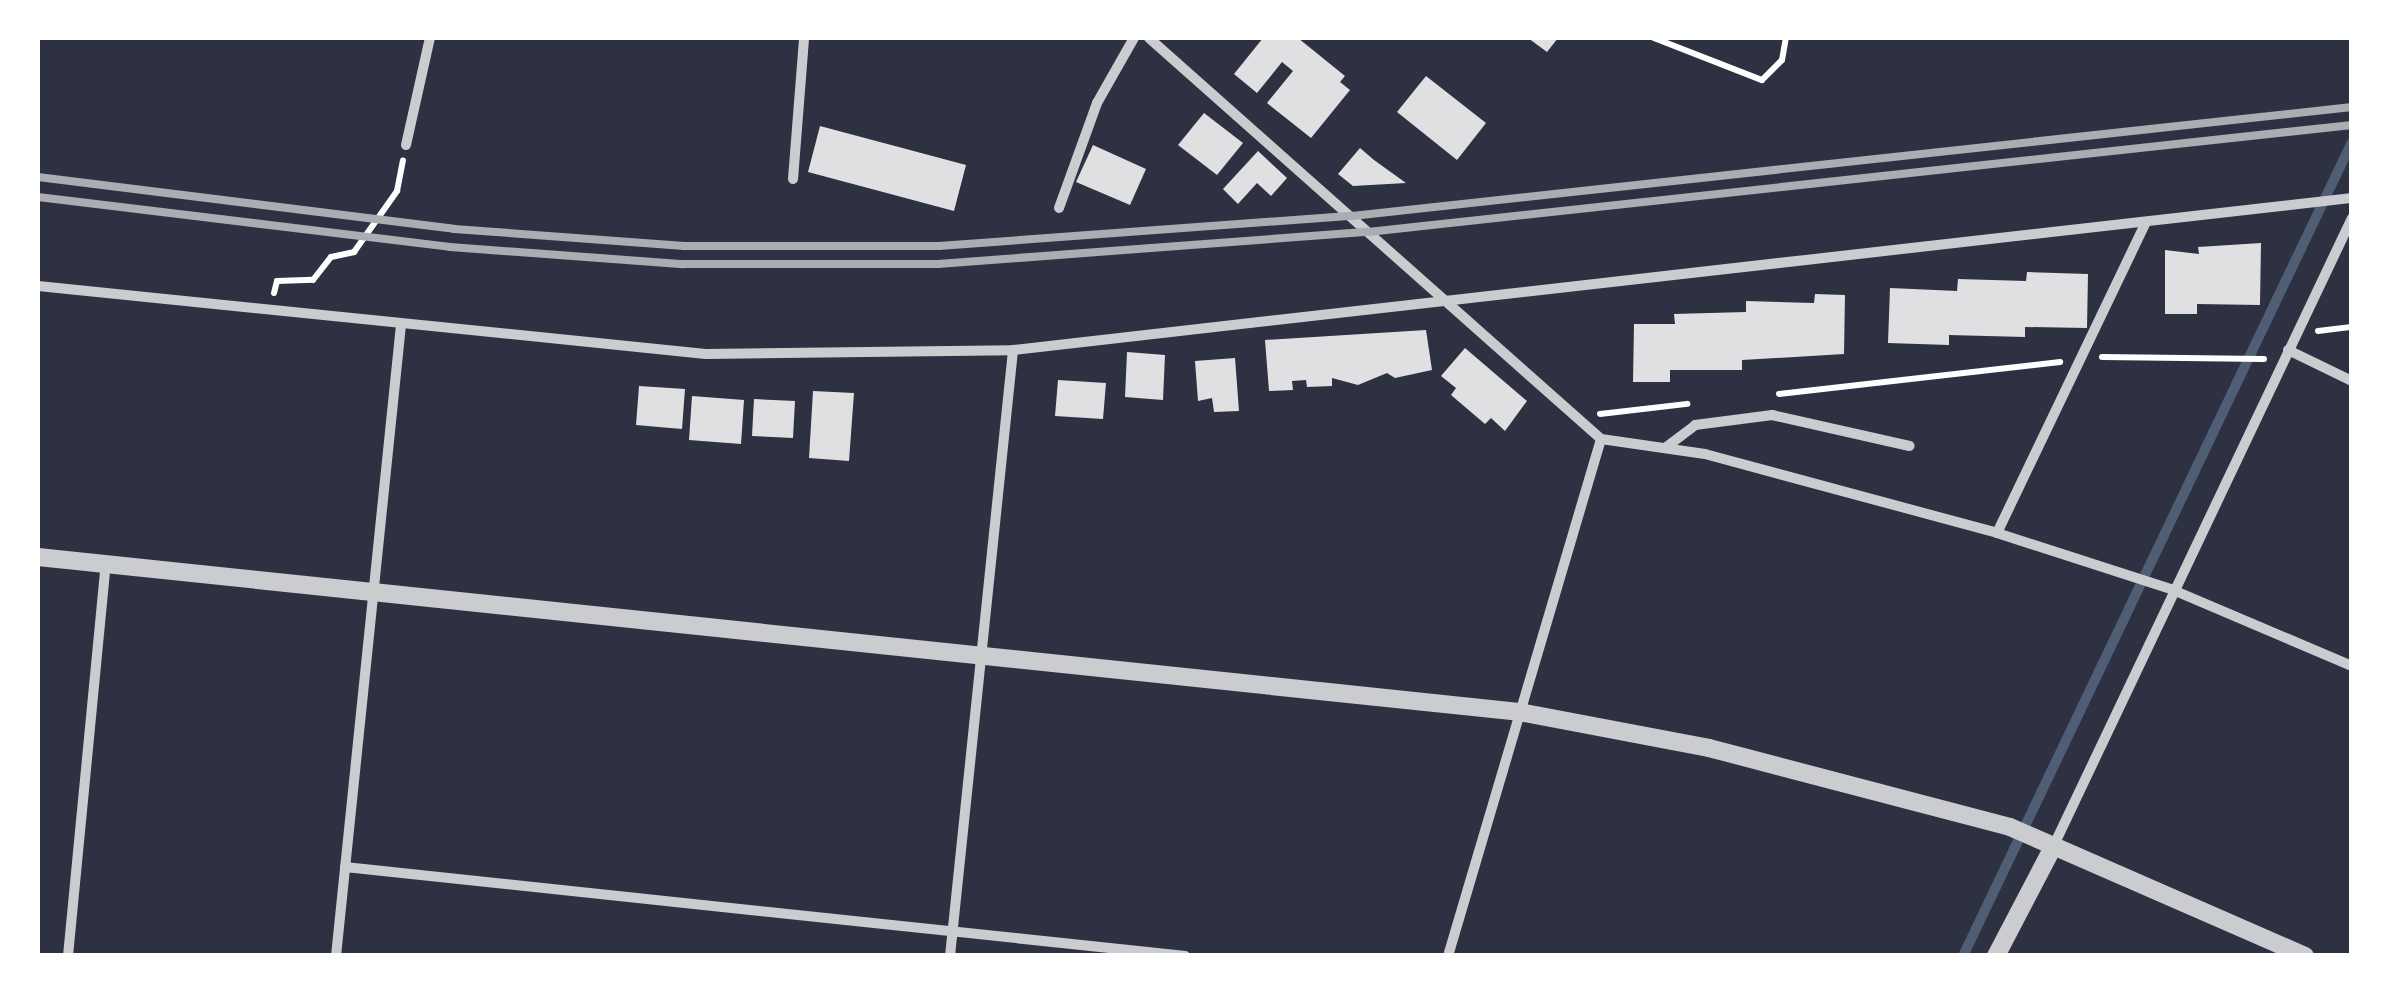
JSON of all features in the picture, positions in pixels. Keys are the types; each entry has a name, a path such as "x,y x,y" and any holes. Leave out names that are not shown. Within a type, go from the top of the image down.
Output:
{"street":[{"path":"406,145 430,38"},
{"path":"793,178 804,38"},
{"path":"1060,208 1097,103 1134,38"},
{"path":"1149,38 1600,439 1666,448 1998,533 2173,590 2352,666"},
{"path":"38,286 706,354 1013,350 2352,198"},
{"path":"1996,956 2352,218"},
{"path":"1998,533 2146,222"},
{"path":"336,956 401,325"},
{"path":"950,956 1013,350"},
{"path":"2288,350 2352,381"},
{"path":"1666,448 1695,425 1772,415 1910,446"},
{"path":"1448,956 1600,439"},
{"path":"38,557 1519,712 1709,748 2010,827 2305,956"},
{"path":"68,956 106,564"},
{"path":"345,867 1101,951 1185,956"}],"path":[{"path":"1654,38 1762,80 1782,60 1786,38"},
{"path":"277,282 313,280 331,257 354,252 397,191 406,145"},
{"path":"1772,395 2080,360 2263,359"},
{"path":"1580,420 1694,404"}],"building":[{"path":"1263,38 1298,38 1345,76 1340,82 1350,90 1311,138 1267,103 1293,71 1282,62 1257,93 1234,74"},
{"path":"1528,38 1558,38 1547,52"},
{"path":"1426,76 1486,123 1457,160 1397,112"},
{"path":"1204,113 1243,143 1217,175 1178,145"},
{"path":"820,126 966,165 954,211 808,172"},
{"path":"1093,145 1146,169 1130,205 1076,182"},
{"path":"1360,148 1406,183 1353,186 1338,174"},
{"path":"1258,151 1287,178 1271,196 1257,183 1238,204 1223,189"},
{"path":"2261,243 2260,305 2197,304 2197,314 2165,314 2165,250 2199,254 2198,247"},
{"path":"2027,272 2088,274 2087,328 2025,327 2025,337 1949,335 1949,345 1888,343 1890,288 1957,291 1958,279 2026,281"},
{"path":"1815,294 1845,295 1844,354 1742,360 1742,370 1670,370 1670,382 1633,382 1634,324 1675,324 1674,314 1746,312 1746,301 1814,303"},
{"path":"1426,330 1432,370 1395,378 1387,373 1358,385 1332,378 1332,386 1307,387 1306,380 1292,381 1293,390 1269,391 1265,340"},
{"path":"1465,348 1527,401 1505,431 1491,418 1485,424 1451,395 1456,388 1441,376"},
{"path":"1127,352 1165,355 1163,400 1125,397"},
{"path":"1235,358 1239,411 1214,412 1212,398 1198,401 1195,361"},
{"path":"1058,380 1106,383 1103,419 1055,416"},
{"path":"639,386 685,389 682,429 636,425"},
{"path":"813,391 854,393 849,461 809,458"},
{"path":"692,396 744,400 741,444 689,440"},
{"path":"754,399 795,401 793,438 752,436"}],"waterway":[{"path":"1963,956 2352,142"}],"railway":[{"path":"38,177 454,229 684,246 939,246 1352,216 2352,107"},
{"path":"38,197 450,247 683,264 938,264 1368,232 2352,125"}]}
